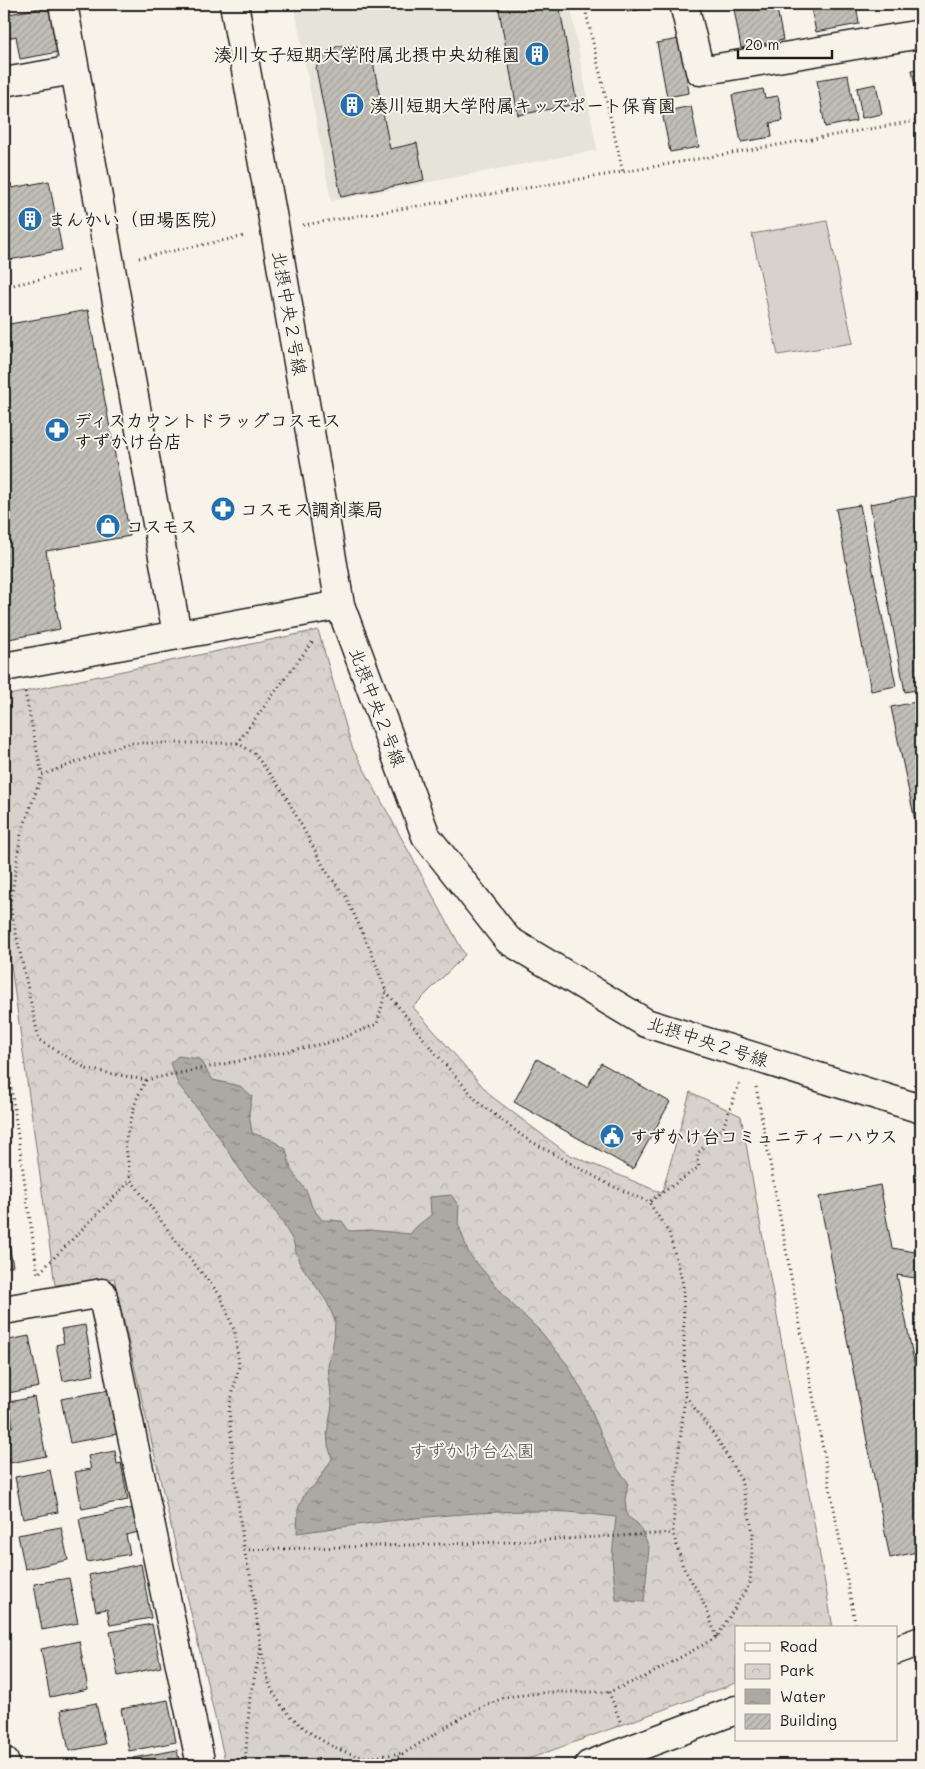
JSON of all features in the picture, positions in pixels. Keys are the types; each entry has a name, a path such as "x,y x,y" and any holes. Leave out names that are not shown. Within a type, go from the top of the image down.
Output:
{"street":[{"path":"63,4 177,634"},
{"name":"北摂中央２号線","path":"234,4 340,605 426,836 508,940 646,1023 921,1109"},
{"path":"684,4 700,70 921,34"},
{"path":"4,82 74,70"},
{"path":"12,666 340,605"},
{"path":"4,1310 102,1293 201,1765"},
{"path":"898,1649 921,1641"},
{"path":"589,1765 735,1710"}],"path":[{"path":"584,4 623,172"},
{"path":"275,230 921,120"},
{"path":"237,744 340,605"},
{"path":"12,666 42,774 22,834 10,906 39,1040 87,1069 146,1080 332,1042 377,1024 386,991"},
{"path":"42,774 128,743 237,744 254,754 284,793 326,871 346,897 371,951 386,991 431,1048 477,1101 525,1138 610,1185 650,1202 669,1233 683,1284 685,1395 676,1477 673,1533 683,1567 701,1597 717,1637"},
{"path":"4,1039 42,1303"},
{"path":"650,1202 699,1167 697,1154 723,1128 750,1055"},
{"path":"750,1055 856,1626"},
{"path":"146,1080 136,1100 125,1143 131,1180 182,1249 220,1295 235,1332 239,1366 229,1409 233,1461 244,1550 251,1579 260,1648 270,1684 286,1711 314,1736 339,1749 365,1757 406,1753"},
{"path":"38,1275 131,1180"},
{"path":"385,1765 464,1716 505,1697 550,1692 609,1692 649,1675 717,1637 750,1583 753,1532 741,1480 719,1442 685,1395"},
{"path":"244,1550 507,1542 673,1533"},
{"path":"245,1765 250,1697 260,1648"},
{"path":"609,1692 632,1749"}],"shaded area":[{"path":"294,4 570,4 597,150 331,201"}],"green space":[{"path":"827,221 853,343 778,355 752,234"},
{"name":"すずかけ台公園","path":"318,630 352,747 465,955 413,1007 491,1096 568,1154 662,1193 690,1092 741,1116 833,1626 735,1626 735,1683 512,1765 226,1765 114,1278 55,1285 4,914 4,696"}],"water":[{"path":"178,1056 199,1059 213,1080 240,1086 252,1096 249,1113 252,1133 270,1139 286,1149 291,1170 307,1192 312,1207 322,1220 342,1221 349,1231 370,1230 410,1234 431,1215 430,1197 451,1195 459,1206 458,1223 469,1254 511,1303 541,1332 567,1364 585,1396 610,1455 628,1482 625,1500 627,1516 638,1524 649,1547 644,1602 616,1600 612,1558 616,1517 549,1511 509,1511 387,1521 297,1533 298,1509 305,1493 316,1484 332,1459 327,1433 332,1405 328,1366 334,1339 335,1321 327,1302 299,1262 293,1241 274,1208 245,1177 219,1137 178,1084 170,1063"}],"building":[{"name":"湊川女子短期大学附属北摂中央幼稚園","path":"498,4 559,4 577,104 518,115"},
{"path":"626,4 659,4 659,6 627,12"},
{"path":"761,4 776,4 783,40 741,48 734,9"},
{"path":"810,4 856,4 859,24 816,32"},
{"path":"50,6 59,52 20,59 16,36 8,38 4,15"},
{"path":"679,39 693,71 686,73 689,93 667,97 657,43"},
{"name":"湊川短期大学附属キッズポート保育園","path":"351,45 371,52 390,149 417,143 424,180 341,197 316,68 326,53 338,46"},
{"path":"921,68 921,112 920,112 912,70"},
{"path":"848,75 856,121 825,127 817,80"},
{"path":"876,84 882,114 862,118 857,88"},
{"path":"763,89 765,98 778,96 783,121 770,123 772,137 741,142 732,95"},
{"path":"691,106 699,147 670,152 662,112"},
{"name":"まんかい（田場医院）","path":"49,181 62,250 4,261 4,184 11,183 12,188"},
{"name":"ディスカウントドラッグコスモス すずかけ台店","path":"88,310 130,536 46,551 60,629 4,640 4,325"},
{"path":"921,495 921,689 905,692 870,504"},
{"path":"860,505 896,686 871,691 836,509"},
{"path":"921,701 921,849 891,707"},
{"name":"すずかけ台コミュニティーハウス","path":"537,1059 587,1087 601,1063 670,1102 633,1169 514,1102"},
{"path":"880,1185 892,1248 921,1253 921,1279 897,1275 921,1398 921,1551 890,1558 819,1197"},
{"path":"4,1224 13,1266 4,1268"},
{"path":"85,1325 94,1375 63,1381 56,1345 64,1343 61,1329"},
{"path":"29,1336 39,1387 8,1393 4,1371 4,1341"},
{"path":"109,1390 117,1434 70,1443 61,1399"},
{"path":"34,1397 46,1456 10,1463 4,1435 4,1428 13,1426 9,1402"},
{"path":"115,1451 117,1464 121,1463 128,1500 82,1509 75,1472 91,1469 88,1456"},
{"path":"50,1470 58,1512 23,1519 15,1477"},
{"path":"134,1508 139,1532 126,1535 130,1554 87,1562 79,1519"},
{"path":"61,1527 68,1560 25,1569 18,1535"},
{"path":"141,1564 151,1618 110,1625 107,1609 96,1611 89,1575"},
{"path":"69,1578 78,1623 42,1630 34,1584"},
{"path":"152,1624 161,1667 118,1676 110,1632"},
{"path":"79,1641 88,1689 50,1697 41,1649"},
{"path":"168,1700 176,1742 129,1751 121,1709"},
{"path":"96,1703 105,1744 69,1751 61,1710"},
{"path":"177,1750 180,1765 134,1765 133,1758"}],"place":[{"name":"湊川女子短期大学附属北摂中央幼稚園","path":"537,54"},
{"name":"湊川短期大学附属キッズポート保育園","path":"352,105"},
{"name":"まんかい（田場医院）","path":"30,219"},
{"name":"ディスカウントドラッグコスモス すずかけ台店","path":"57,430"},
{"name":"コスモス調剤薬局","path":"223,509"},
{"name":"コスモス","path":"108,526"},
{"name":"すずかけ台コミュニティーハウス","path":"612,1136"}]}
